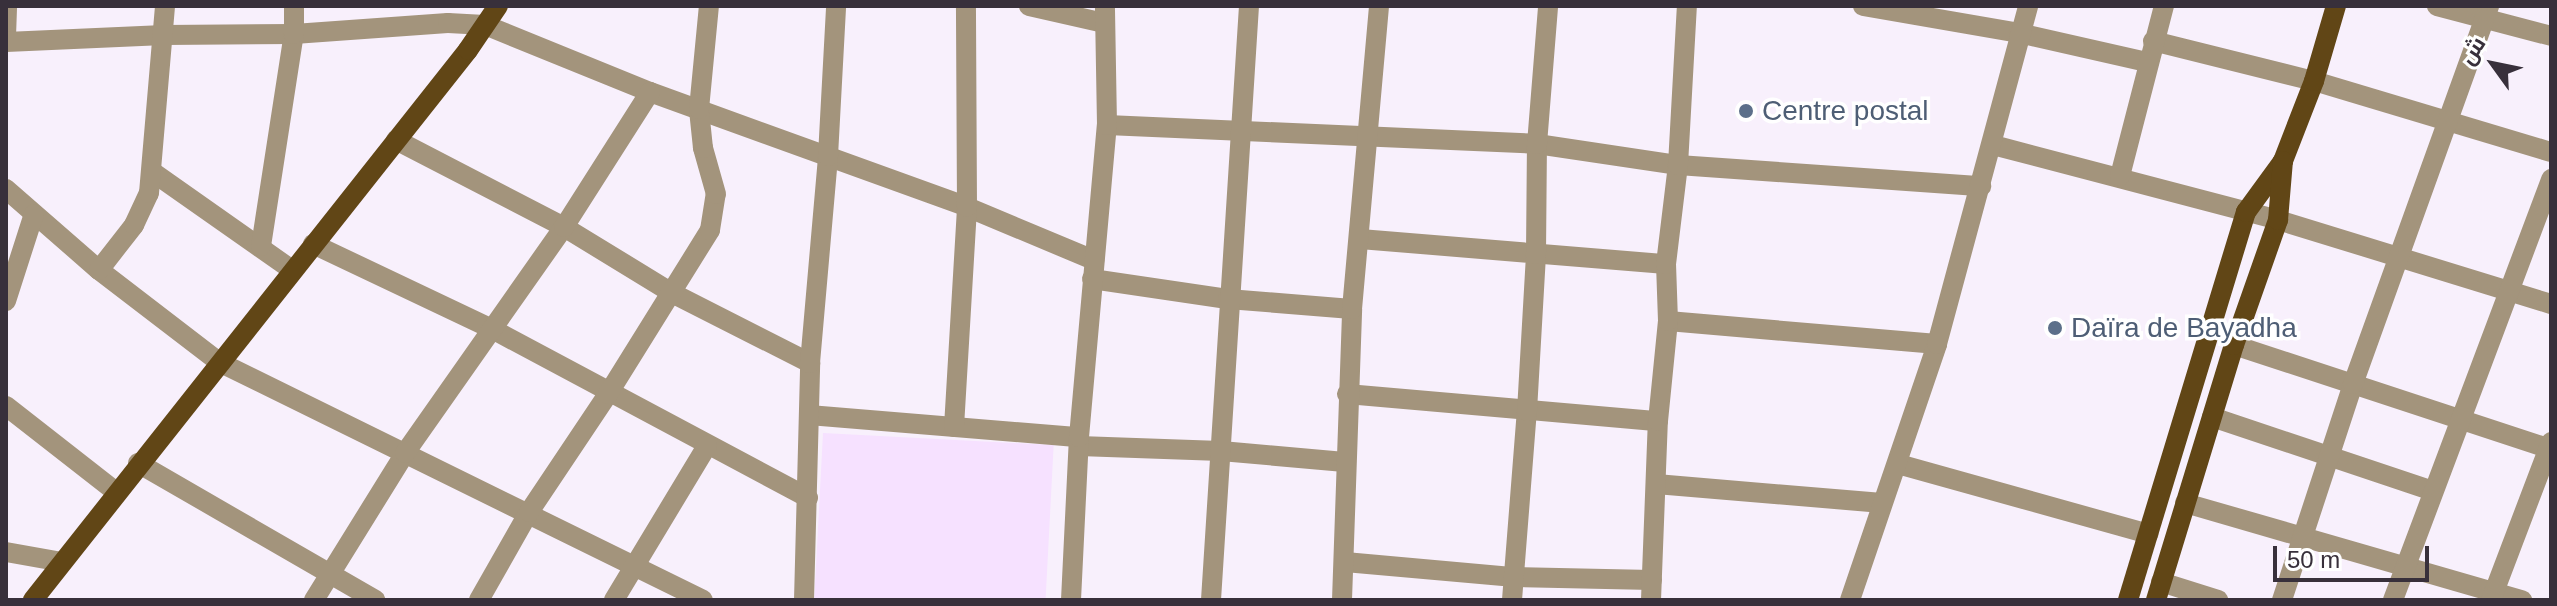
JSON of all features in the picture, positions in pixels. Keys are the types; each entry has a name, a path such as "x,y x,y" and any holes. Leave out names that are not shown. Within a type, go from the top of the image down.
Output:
{"main road":[{"path":"33,600 498,6"},
{"path":"2128,600 2246,212 2283,161 2314,81 2336,6"},
{"path":"2158,591 2234,345 2278,220 2283,161"}],"street":[{"path":"7,6 6,39 294,34 448,23 485,25 650,92 967,207 1093,270 1228,299 1352,309"},
{"path":"99,270 134,225 149,193 154,173 165,6"},
{"path":"261,246 294,34 294,6"},
{"path":"479,600 529,512 608,394 710,230 716,204 711,167 703,148 699,109 709,6"},
{"path":"804,600 810,363 828,156 836,6"},
{"path":"954,427 967,207 966,6"},
{"path":"1029,6 1105,14 1107,125 1079,442 1071,600"},
{"path":"1211,600 1249,6"},
{"path":"1342,600 1352,309 1379,6"},
{"path":"1512,600 1527,411 1536,254 1537,144 1548,6"},
{"path":"1345,562 1652,590 1658,421 1668,321 1666,264 1678,165 1687,6"},
{"path":"1863,6 2019,33 2147,62"},
{"path":"1850,600 1937,344 2028,6"},
{"path":"2120,176 2147,62 2164,6"},
{"path":"2437,6 2487,13 2551,36"},
{"path":"2282,600 2353,384 2487,13"},
{"path":"2153,41 2449,118 2551,152"},
{"path":"314,600 405,453 564,227 650,92"},
{"path":"1107,125 1537,144 1678,165 1981,186"},
{"path":"396,140 564,227 672,293 810,363"},
{"path":"1993,145 2278,220 2551,304"},
{"path":"154,173 292,270"},
{"path":"2393,600 2551,179"},
{"path":"6,189 99,270 219,362 703,600"},
{"path":"6,301 34,214"},
{"path":"1360,239 1666,264"},
{"path":"313,244 494,330 608,394 808,498"},
{"path":"1668,321 1937,344"},
{"path":"2234,345 2459,421 2550,447 2493,595"},
{"path":"1347,394 1658,421"},
{"path":"6,406 116,492"},
{"path":"809,415 954,427 1079,442 1345,462"},
{"path":"2212,417 2329,459 2433,491"},
{"path":"614,600 707,446"},
{"path":"138,463 375,600"},
{"path":"1898,464 2148,534"},
{"path":"1656,484 1882,503"},
{"path":"2185,503 2493,595 2522,600"},
{"path":"6,552 62,562"},
{"path":"2158,591 2218,600"}],"shaded area":[{"path":"823,433 1054,445 1046,600 814,600"}],"place":[{"name":"Centre postal","path":"1746,111"},
{"name":"Daïra de Bayadha","path":"2055,328"}]}
